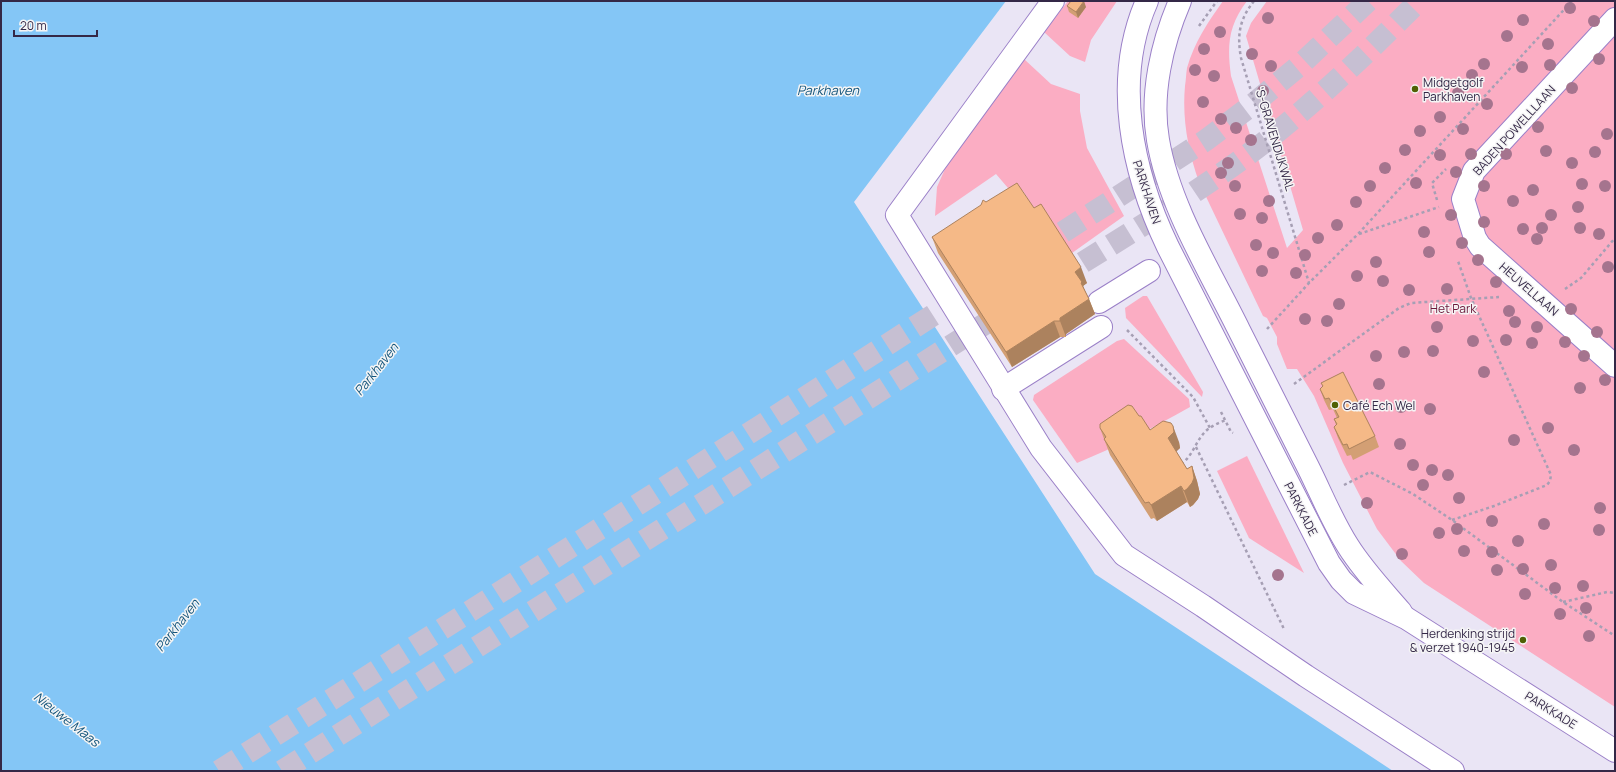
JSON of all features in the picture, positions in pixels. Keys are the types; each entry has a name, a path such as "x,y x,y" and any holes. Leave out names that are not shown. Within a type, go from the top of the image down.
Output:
{"street":[{"path":"1053,1 897,215 1040,448 1124,555 1203,606 1306,676 1453,771"},
{"name":"PARKHAVEN","path":"1147,1 1140,16 1130,71 1130,119 1133,146 1154,219 1230,369"},
{"name":"PARKHAVEN","path":"1180,1 1174,15 1161,60 1155,109 1158,139 1168,181 1178,207 1249,349"},
{"name":"BADEN POWELLLAAN","path":"1463,199 1474,171 1615,19"},
{"name":"HEUVELLAAN","path":"1463,199 1474,238 1480,246 1537,295 1615,366"},
{"path":"1099,302 1150,271"},
{"path":"1003,389 1101,327"},
{"name":"PARKKADE","path":"1249,349 1340,534 1361,565 1406,618"},
{"name":"PARKKADE","path":"1230,369 1313,533 1335,572 1354,593 1406,618 1615,751"}],"path":[{"name":"'S-GRAVENDIJKWAL","path":"1254,1 1249,7 1241,23 1238,40 1240,52 1309,283"},
{"path":"1268,328 1309,283 1358,234 1572,1"},
{"path":"1358,234 1463,199"},
{"path":"1439,207 1442,214"},
{"path":"1537,295 1566,289 1580,278 1615,238"},
{"path":"1452,520 1494,506 1547,485 1550,481 1551,475 1471,298 1456,256"},
{"path":"1561,284 1566,289"},
{"path":"1272,395 1292,385 1399,308 1416,302 1471,298"},
{"path":"1126,329 1193,397 1210,428"},
{"path":"1180,464 1190,455 1203,434 1210,428 1225,420"},
{"path":"1195,446 1285,633"},
{"path":"1361,476 1370,472 1413,494 1452,520 1563,602 1615,636"},
{"path":"1563,602 1607,592 1615,593"}],"green space":[{"path":"1068,1 1117,1 1091,40 1085,62 1070,56 1044,32"},
{"name":"Het Park","path":"1223,1 1247,1 1236,19 1230,37 1229,55 1231,76 1287,248 1303,230 1246,36 1251,23 1267,1 1615,1 1615,707 1424,583 1401,561 1377,529 1343,463 1314,396 1297,369 1287,369 1277,344 1277,337 1267,318 1263,316 1199,182 1189,147 1184,111 1187,68 1198,41"},
{"path":"1024,59 1051,84 1080,94 1080,111 1087,148 1124,216 1065,258 1023,191 1014,195 996,174 935,216 937,187 949,160"},
{"path":"1143,296 1147,296 1203,392 1202,397 1126,318 1125,308"},
{"path":"1124,339 1189,399 1190,407 1134,437 1077,463 1033,400 1034,395 1117,341"},
{"path":"1247,456 1304,573 1249,538 1217,471"}],"water":[{"path":"1,1 1006,1 854,202 1095,574 1393,771 1,771"}],"building":[{"path":"1071,1 1084,1 1076,12 1067,6"},
{"path":"1017,183 1034,208 1041,204 1081,267 1075,272 1082,282 1081,283 1089,299 1060,318 1060,321 1054,321 1006,352 932,237 981,205 983,200 986,202"},
{"path":"1343,372 1375,436 1349,449 1347,444 1343,445 1334,427 1337,424 1334,419 1339,417 1329,398 1325,399 1320,389 1323,386 1321,383"},
{"path":"1128,405 1132,406 1139,416 1141,416 1150,430 1163,421 1171,423 1174,432 1168,438 1187,469 1192,466 1194,478 1187,489 1184,491 1181,486 1151,505 1149,502 1145,503 1104,439 1106,437 1100,428 1100,424"}],"tunnel":[{"path":"1035,250 1206,140 1252,105 1300,65 1368,1"},
{"path":"1055,280 1212,180 1262,144 1343,75 1419,1"},
{"path":"219,771 991,278"},
{"path":"282,771 1010,308"}],"place":[{"name":"Midgetgolf Parkhaven","path":"1415,89"},
{"name":"Café Ech Wel","path":"1335,405"},
{"name":"Herdenking strijd & verzet 1940-1945","path":"1523,640"}],"water label":[{"name":"Parkhaven","path":"828,90"},
{"name":"Parkhaven","path":"376,369"},
{"name":"Parkhaven","path":"177,625"},
{"name":"Nieuwe Maas","path":"67,719"}]}
